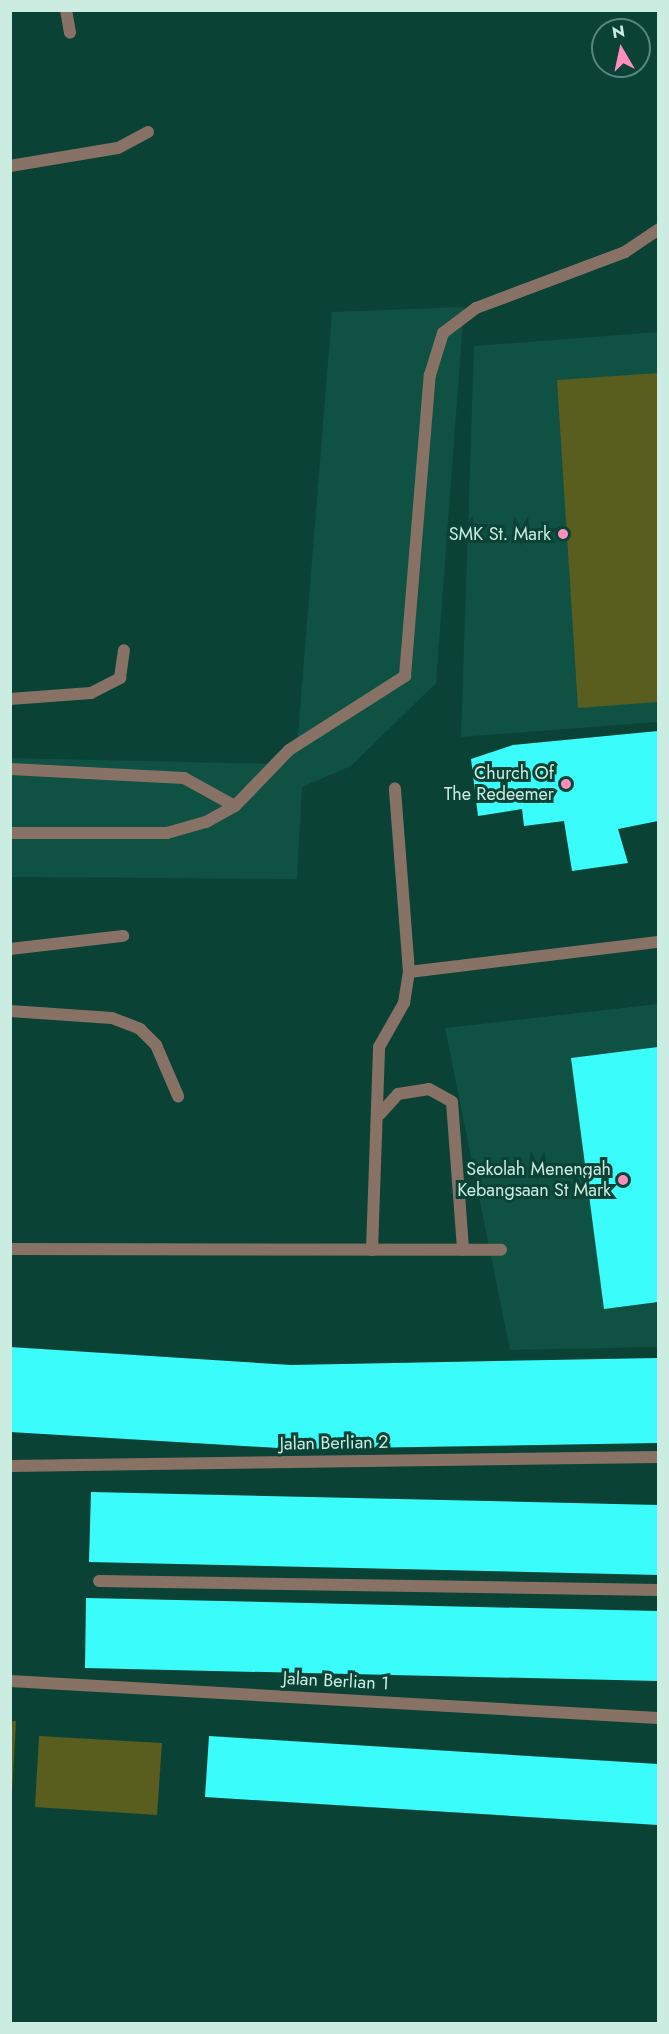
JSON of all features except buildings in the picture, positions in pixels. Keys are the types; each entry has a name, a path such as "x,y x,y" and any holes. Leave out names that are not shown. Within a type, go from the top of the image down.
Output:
{"street":[{"path":"66,10 70,33"},
{"path":"10,166 118,148 148,132"},
{"path":"10,833 167,833 235,806 289,750 405,676 430,375 443,333 476,308 625,252 658,230"},
{"path":"10,699 91,693 120,678 124,650"},
{"path":"10,769 184,778 235,806"},
{"path":"372,1250 380,1114 380,1047 405,1003 409,972 395,789"},
{"path":"10,949 123,936"},
{"path":"409,972 658,942"},
{"path":"10,1011 112,1018 140,1029 156,1045 178,1096"},
{"path":"380,1114 398,1094 429,1089 452,1102 463,1250"},
{"path":"10,1249 501,1250"},
{"name":"Jalan Berlian 2","path":"10,1466 658,1457"},
{"path":"99,1581 658,1590"},
{"name":"Jalan Berlian 1","path":"10,1681 658,1718"}],"shaded area":[{"path":"464,307 436,683 351,766 302,787 297,879 11,877 11,758 277,764 297,747 332,312"},
{"name":"SMK St. Mark","path":"658,332 658,722 461,737 474,346"},
{"path":"658,1004 658,1347 510,1350 445,1028"}],"green space":[{"path":"658,373 658,702 578,708 557,380"},
{"path":"10,1721 16,1721 11,1811 10,1811"},
{"path":"39,1736 162,1743 157,1815 35,1807"}],"place":[{"name":"SMK St. Mark","path":"563,534"},
{"name":"Church Of The Redeemer","path":"566,784"},
{"name":"Sekolah Menengah Kebangsaan St Mark","path":"623,1180"}]}
